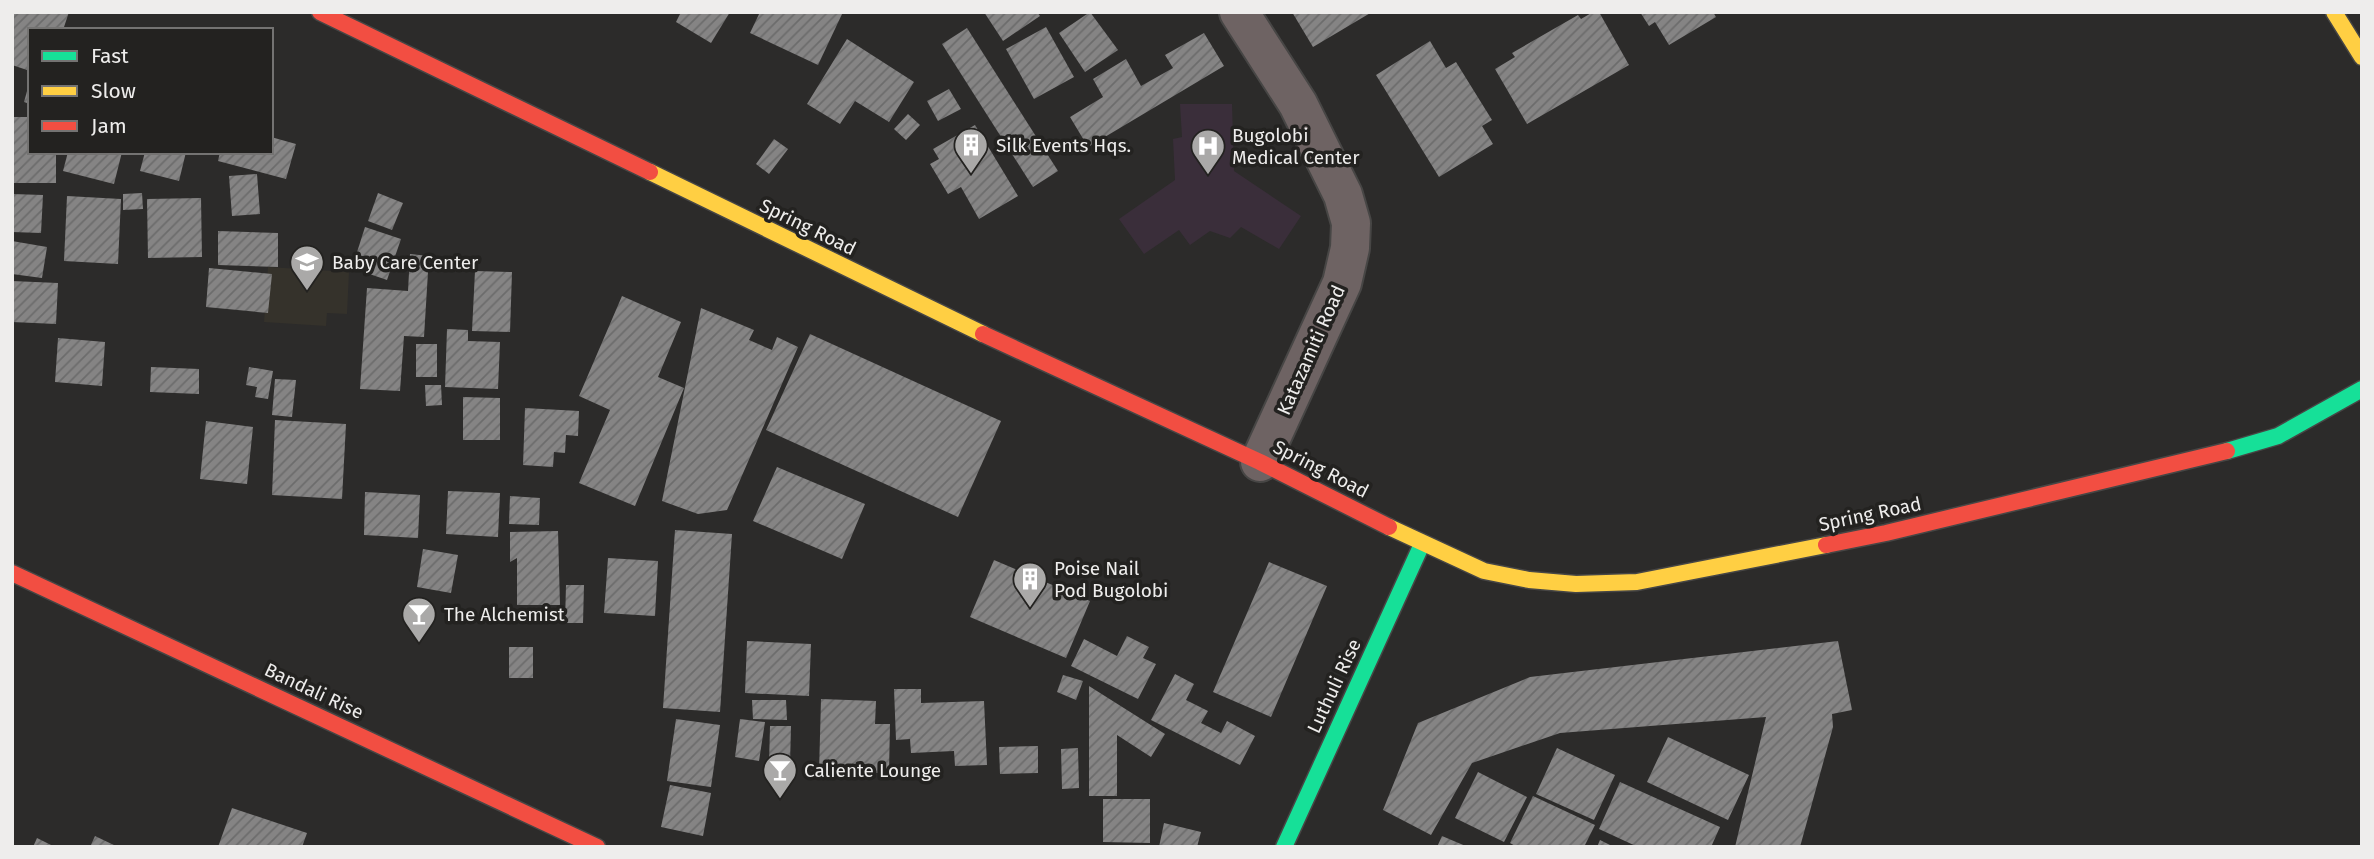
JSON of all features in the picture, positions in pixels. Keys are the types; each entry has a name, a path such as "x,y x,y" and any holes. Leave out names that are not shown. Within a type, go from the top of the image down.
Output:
{"main road":[{"name":"Spring Road","path":"320,12 1014,349 1260,461 1422,544 1484,570 1529,580 1576,584 1637,582 1886,533 2201,460 2278,436 2362,389"},
{"path":"2334,12 2362,57"},
{"path":"2333,406 2362,371"},
{"name":"Luthuli Rise","path":"1284,847 1422,544"},
{"name":"Bandali Rise","path":"12,573 597,847"}],"street":[{"name":"Katazamiti Road","path":"1239,12 1298,104 1343,195 1351,223 1350,248 1342,283 1260,461"}],"shaded area":[{"name":"Bugolobi Medical Center","path":"1180,104 1232,104 1234,171 1301,216 1279,249 1241,227 1230,238 1210,231 1190,245 1179,230 1144,254 1119,219 1175,180 1173,139 1182,137"},
{"name":"Baby Care Center","path":"268,267 349,272 347,314 327,313 326,326 264,322"}],"building":[{"path":"12,12 69,12 64,28 28,28 28,70 12,65"},
{"path":"681,12 730,12 711,43 676,22"},
{"path":"760,12 843,12 818,65 750,33"},
{"path":"984,12 1037,12 1040,16 1003,41"},
{"path":"1090,12 1118,50 1085,72 1059,33"},
{"path":"1292,12 1372,12 1313,47"},
{"path":"1593,12 1599,12 1629,65 1527,124 1495,69 1515,57 1512,53 1578,15 1581,19"},
{"path":"1640,12 1713,12 1716,17 1669,45 1655,22 1649,26"},
{"path":"1046,27 1074,77 1034,99 1006,49"},
{"path":"967,28 1058,171 1033,187 942,44"},
{"path":"1204,33 1224,66 1088,147 1070,117 1103,97 1093,79 1126,59 1141,86 1173,68 1165,55"},
{"path":"847,39 914,82 889,122 855,101 840,124 807,104"},
{"path":"1430,41 1446,68 1456,62 1492,120 1482,126 1493,144 1439,177 1376,75"},
{"path":"28,88 28,103 24,102"},
{"path":"949,89 961,109 938,121 927,101"},
{"path":"908,114 920,125 906,140 894,129"},
{"path":"12,117 28,117 28,154 56,154 56,183 12,183"},
{"name":"Silk Events Hqs.","path":"975,125 1018,196 979,219 961,187 948,194 930,164 939,159 933,149"},
{"path":"273,138 296,144 286,179 218,161 220,154 273,154"},
{"path":"774,139 788,149 769,174 756,164"},
{"path":"67,154 122,154 114,184 63,171"},
{"path":"144,154 186,154 179,181 140,171"},
{"path":"257,174 260,214 232,216 229,176"},
{"path":"142,193 143,209 123,210 123,194"},
{"path":"378,193 403,203 392,230 368,221"},
{"path":"12,194 43,195 41,233 12,232"},
{"path":"67,196 121,199 118,264 64,261"},
{"path":"201,198 202,257 148,258 147,199"},
{"path":"365,227 401,239 387,280 352,268"},
{"path":"218,231 278,233 278,267 218,265"},
{"path":"12,241 47,247 42,278 12,274"},
{"path":"410,254 429,256 424,337 404,336 400,391 360,389 367,288 408,291"},
{"path":"209,268 272,274 268,313 206,307"},
{"path":"475,271 512,272 510,332 472,331"},
{"path":"12,281 58,283 56,324 12,322"},
{"path":"622,296 681,322 658,377 684,388 635,506 579,483 610,410 579,396"},
{"path":"701,308 754,330 749,340 772,350 777,337 798,347 727,510 698,514 662,501"},
{"path":"447,329 468,330 468,341 500,342 498,389 445,387"},
{"path":"810,334 1001,421 958,517 766,430"},
{"path":"58,338 105,342 102,386 55,382"},
{"path":"416,344 437,344 437,377 416,377"},
{"path":"151,367 199,369 199,394 150,392"},
{"path":"249,367 273,371 268,399 255,397 257,387 246,385"},
{"path":"275,379 296,380 292,417 272,415"},
{"path":"425,385 441,385 442,405 426,406"},
{"path":"463,397 500,398 500,440 463,440"},
{"path":"525,408 579,411 578,436 566,435 565,453 554,452 553,467 523,465"},
{"path":"275,420 346,424 342,499 272,495"},
{"path":"206,421 253,427 247,484 200,479"},
{"path":"777,467 865,504 842,559 753,521"},
{"path":"448,491 500,493 498,537 446,534"},
{"path":"365,492 420,495 418,538 364,535"},
{"path":"510,496 540,498 539,525 509,524"},
{"path":"675,530 732,534 720,712 663,708"},
{"path":"558,531 560,605 517,605 517,558 510,562 510,532"},
{"path":"423,549 458,555 451,593 417,587"},
{"path":"608,558 658,561 655,616 604,613"},
{"name":"Poise Nail Pod Bugolobi","path":"994,560 1090,601 1066,658 970,617"},
{"path":"1269,562 1327,586 1271,717 1213,692"},
{"path":"566,585 584,585 583,623 565,623"},
{"path":"1127,636 1149,647 1143,658 1156,664 1138,699 1071,666 1084,639 1117,656"},
{"path":"747,641 811,644 809,696 745,693"},
{"path":"1838,641 1852,710 1832,714 1833,727 1800,847 1735,847 1766,717 1560,733 1472,763 1431,835 1383,810 1418,723 1530,677"},
{"path":"509,647 533,647 533,678 509,678"},
{"path":"1175,674 1194,684 1186,700 1208,711 1201,723 1221,733 1227,721 1255,736 1240,765 1151,720"},
{"path":"1063,675 1083,681 1076,700 1057,692"},
{"path":"1089,686 1165,734 1151,757 1117,735 1117,796 1089,796"},
{"path":"894,689 921,689 921,703 984,701 987,765 955,766 954,751 911,753 910,739 896,740"},
{"path":"821,699 876,701 875,724 890,724 889,773 819,772"},
{"path":"752,700 786,700 787,720 753,719"},
{"path":"676,719 720,725 711,787 667,781"},
{"path":"740,719 765,722 759,761 735,757"},
{"path":"770,726 791,726 790,765 769,765"},
{"path":"1668,737 1749,775 1728,820 1647,782"},
{"path":"1038,746 1038,773 1000,774 999,747"},
{"path":"1078,748 1079,788 1062,789 1061,749"},
{"path":"1557,748 1615,775 1594,820 1536,794"},
{"path":"1478,772 1527,797 1504,842 1455,818"},
{"path":"1620,782 1720,827 1711,847 1638,847 1599,829"},
{"path":"670,785 711,793 703,836 661,827"},
{"path":"1533,796 1595,825 1584,847 1517,847 1510,843"},
{"path":"1103,799 1150,799 1150,843 1103,842"},
{"path":"232,808 307,833 302,847 218,847"},
{"path":"1164,823 1201,832 1197,847 1159,847"},
{"path":"95,836 118,847 90,847"},
{"path":"1442,836 1468,847 1437,847"},
{"path":"37,838 55,847 33,847"},
{"path":"1600,840 1614,847 1597,847"}],"traffic: fast":[{"path":"2227,451 2278,436 2362,389"},
{"path":"1284,847 1422,544"}],"traffic: slow":[{"path":"2334,12 2362,57"},
{"path":"650,172 983,334"},
{"path":"1389,527 1484,571 1529,580 1576,584 1637,582 1826,545"}],"traffic: jam":[{"path":"320,12 650,172"},
{"path":"983,334 1260,462 1389,527"},
{"path":"1826,545 2227,451"},
{"path":"12,573 597,847"}],"place":[{"name":"Silk Events Hqs.","path":"971,175"},
{"name":"Bugolobi Medical Center","path":"1208,176"},
{"name":"Baby Care Center","path":"307,292"},
{"name":"Poise Nail Pod Bugolobi","path":"1030,609"},
{"name":"The Alchemist","path":"419,644"},
{"name":"Caliente Lounge","path":"780,800"}]}
